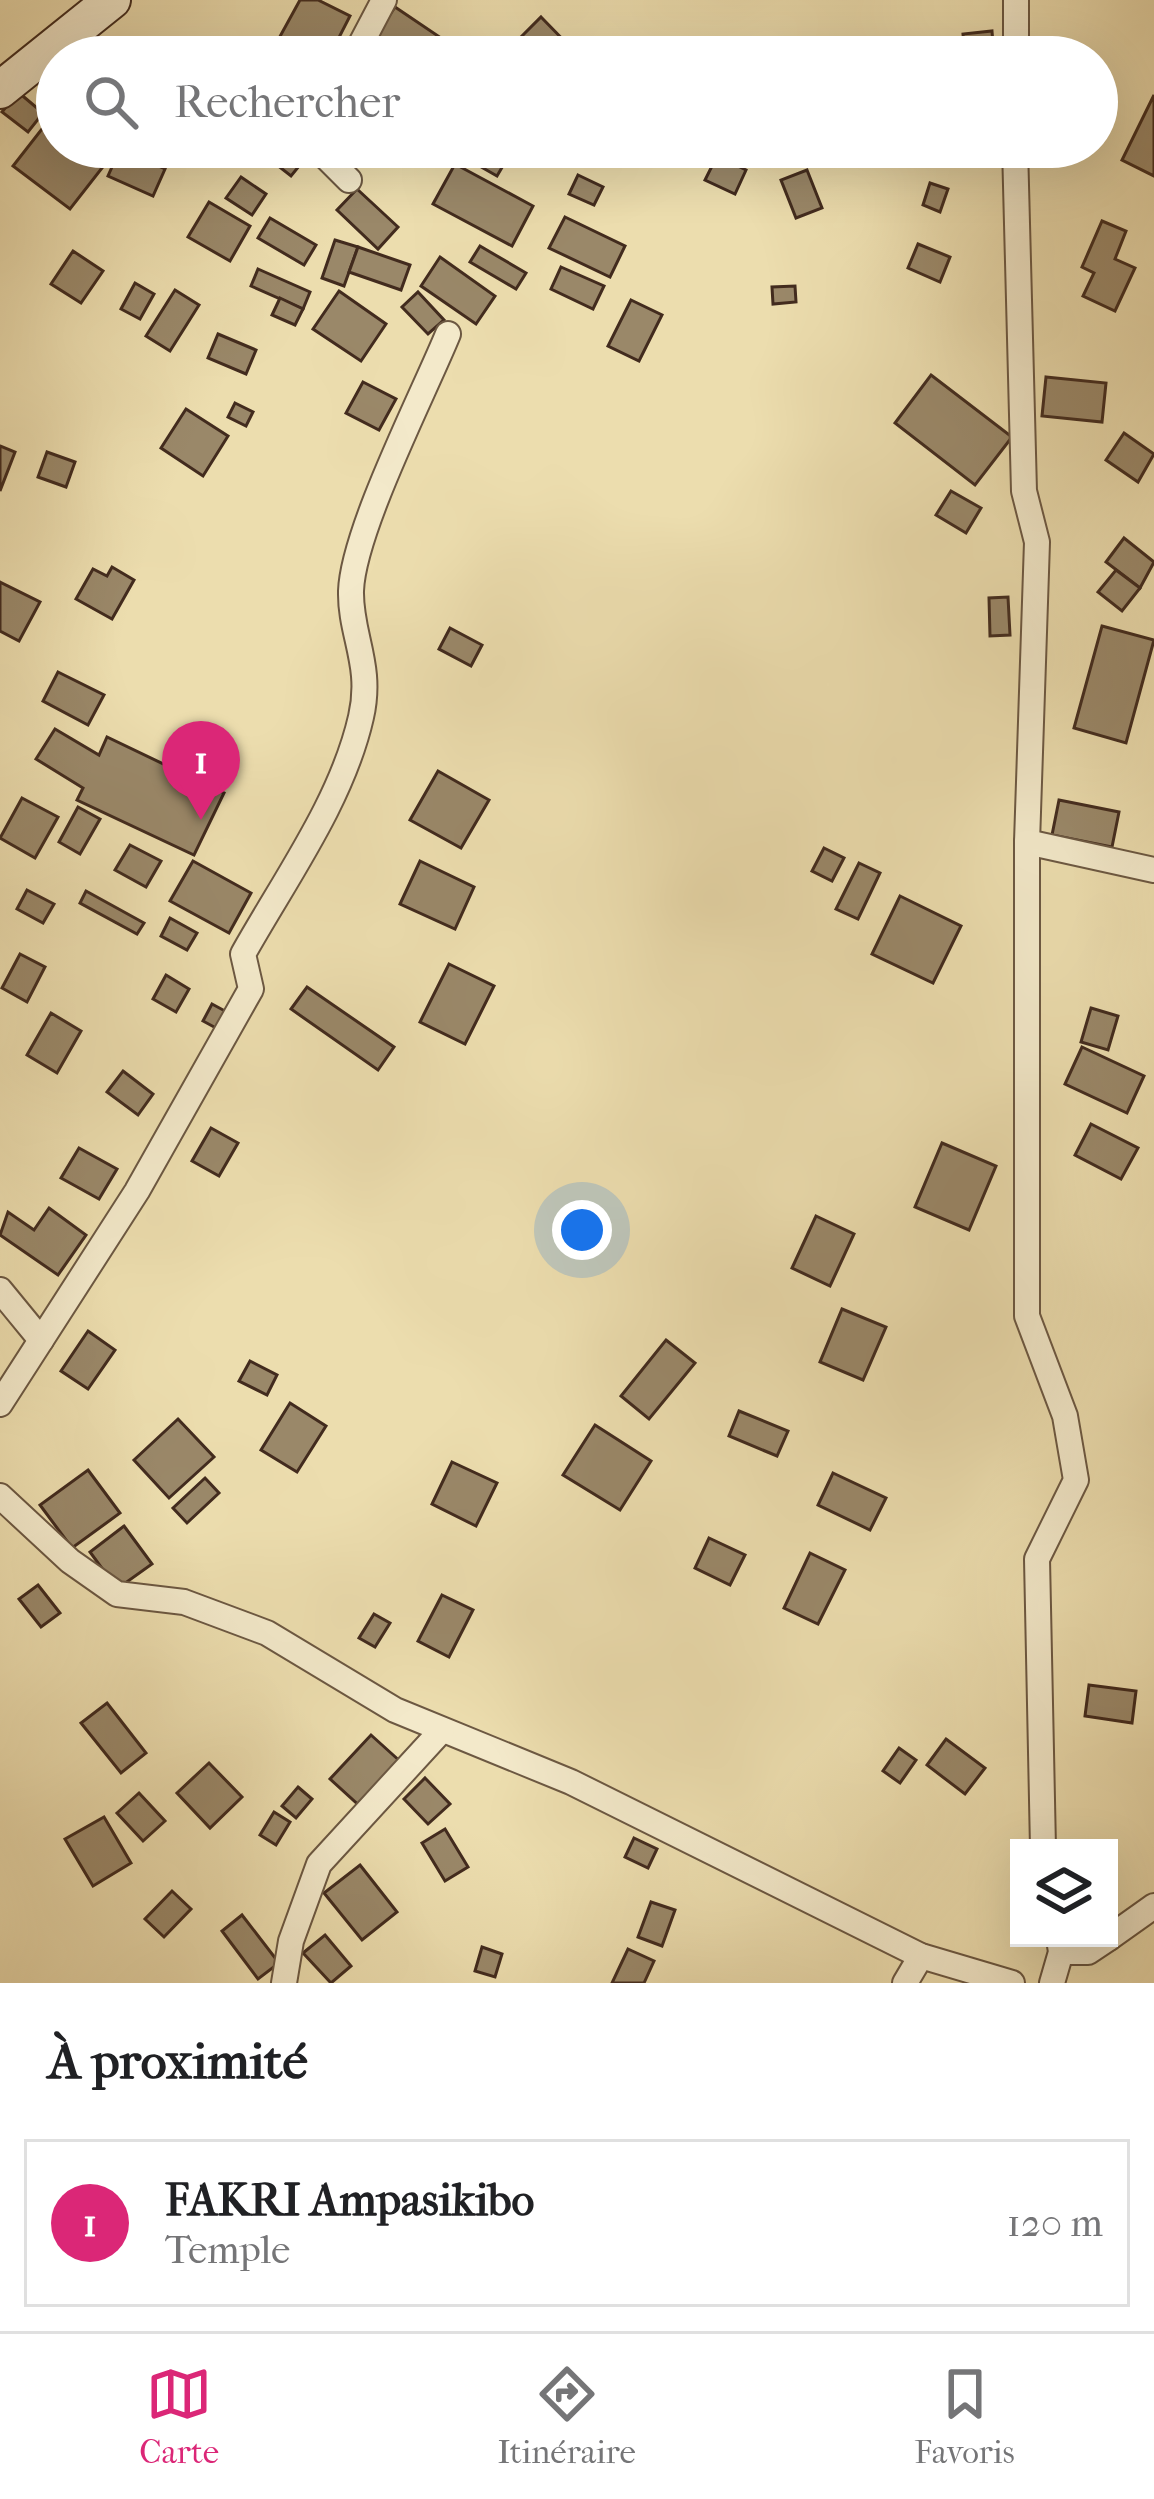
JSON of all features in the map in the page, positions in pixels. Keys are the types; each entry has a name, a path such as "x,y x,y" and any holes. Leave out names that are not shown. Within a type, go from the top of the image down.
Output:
{"street":[{"path":"67,36 112,0"},
{"path":"365,36 384,0"},
{"path":"1016,0 1016,36"},
{"path":"0,90 36,61"},
{"path":"338,168 350,180"},
{"path":"1016,168 1024,491 1037,542 1027,842 1027,1316 1065,1416 1076,1480 1037,1558 1043,1839"},
{"path":"0,1404 137,1191 251,989 243,954 328,803 361,717 367,664 351,593 358,550 448,334"},
{"path":"1027,842 1154,870"},
{"path":"0,1290 41,1340"},
{"path":"0,1496 70,1561 117,1594 184,1602 267,1633 395,1710 571,1782 921,1956 1012,1983"},
{"path":"284,1983 296,1922 319,1864 442,1730"},
{"path":"1118,1932 1154,1906"},
{"path":"1052,1983 1060,1947"},
{"path":"905,1983 921,1956"}],"building":[{"path":"300,0 318,0 350,16 340,36 280,36"},
{"path":"395,7 438,36 376,36"},
{"path":"541,17 559,36 522,36"},
{"path":"992,31 992,36 963,36"},
{"path":"18,92 36,107 36,122 28,132 2,112"},
{"path":"1154,95 1154,176 1122,160"},
{"path":"36,137 36,168 102,168 70,209 13,166"},
{"path":"112,168 165,169 153,196 108,176"},
{"path":"453,168 462,168 533,206 512,246 433,204"},
{"path":"711,168 746,170 735,194 705,180"},
{"path":"807,170 822,208 796,218 781,180"},
{"path":"578,175 603,187 594,205 569,194"},
{"path":"241,177 266,194 252,215 226,198"},
{"path":"930,183 948,189 940,212 923,205"},
{"path":"357,189 398,227 378,249 337,210"},
{"path":"209,202 250,226 230,261 188,237"},
{"path":"565,217 625,246 610,277 549,248"},
{"path":"270,218 316,245 304,265 258,238"},
{"path":"1102,221 1126,231 1115,259 1135,268 1115,311 1083,296 1094,273 1082,267"},
{"path":"335,240 358,247 344,286 322,278"},
{"path":"918,244 950,257 940,282 908,268"},
{"path":"480,246 526,273 516,289 470,262"},
{"path":"358,247 410,265 401,290 349,272"},
{"path":"73,251 103,271 81,303 51,284"},
{"path":"440,257 495,296 476,324 421,286"},
{"path":"561,267 604,286 593,309 551,289"},
{"path":"258,269 310,292 303,309 251,286"},
{"path":"135,283 154,294 140,319 121,309"},
{"path":"795,286 796,302 773,304 772,287"},
{"path":"175,290 199,305 170,351 146,336"},
{"path":"339,291 386,324 361,361 313,329"},
{"path":"418,292 444,320 428,334 402,307"},
{"path":"280,298 303,309 295,325 272,315"},
{"path":"631,300 662,315 639,361 608,346"},
{"path":"218,334 256,350 246,374 208,358"},
{"path":"931,375 1012,437 975,485 895,423"},
{"path":"1046,377 1106,383 1102,422 1042,416"},
{"path":"363,382 396,399 379,430 346,413"},
{"path":"235,403 253,412 246,426 228,417"},
{"path":"186,409 228,436 203,476 161,448"},
{"path":"1124,433 1154,454 1138,482 1106,460"},
{"path":"0,446 15,452 0,491"},
{"path":"47,452 75,462 66,487 38,477"},
{"path":"951,491 981,508 966,533 936,515"},
{"path":"1124,538 1154,562 1140,588 1106,562"},
{"path":"112,567 134,580 112,619 76,599 93,569 107,576"},
{"path":"1116,570 1140,588 1122,611 1098,592"},
{"path":"0,582 40,602 19,641 0,631"},
{"path":"1008,597 1010,635 990,636 989,598"},
{"path":"1102,626 1154,640 1126,743 1074,728"},
{"path":"450,628 482,645 471,666 439,649"},
{"path":"58,672 104,695 88,725 43,701"},
{"path":"55,729 99,755 107,737 224,793 194,855 77,800 83,788 36,759"},
{"path":"438,771 489,800 461,848 410,820"},
{"path":"22,798 58,817 35,858 0,838"},
{"path":"1059,800 1119,812 1112,847 1052,835"},
{"path":"78,807 100,819 80,854 59,842"},
{"path":"130,845 161,861 146,887 115,870"},
{"path":"824,848 844,858 832,881 812,871"},
{"path":"193,861 251,893 229,933 170,901"},
{"path":"420,861 474,887 455,929 400,904"},
{"path":"859,863 880,873 858,919 836,909"},
{"path":"27,890 54,904 43,923 17,909"},
{"path":"86,891 144,923 137,934 80,903"},
{"path":"900,896 961,926 933,983 872,954"},
{"path":"170,918 197,933 187,950 161,936"},
{"path":"20,954 45,967 27,1002 2,988"},
{"path":"449,964 494,986 465,1044 420,1022"},
{"path":"166,975 189,989 176,1012 153,999"},
{"path":"307,987 394,1047 378,1070 291,1009"},
{"path":"212,1004 225,1011 216,1028 203,1021"},
{"path":"1091,1008 1118,1016 1108,1050 1081,1042"},
{"path":"51,1013 81,1031 57,1073 27,1055"},
{"path":"1082,1047 1144,1076 1127,1113 1065,1084"},
{"path":"123,1071 153,1094 138,1115 107,1092"},
{"path":"1091,1124 1138,1148 1121,1179 1075,1155"},
{"path":"211,1128 238,1143 219,1176 192,1161"},
{"path":"942,1143 996,1166 969,1230 915,1207"},
{"path":"79,1148 117,1169 99,1199 61,1178"},
{"path":"49,1208 86,1235 58,1275 0,1235 8,1212 34,1230"},
{"path":"816,1216 854,1234 830,1286 792,1268"},
{"path":"842,1309 886,1327 863,1380 820,1362"},
{"path":"88,1331 115,1350 88,1389 61,1371"},
{"path":"666,1340 695,1363 649,1419 621,1396"},
{"path":"250,1361 277,1375 267,1395 239,1381"},
{"path":"290,1403 326,1426 297,1472 261,1450"},
{"path":"739,1411 788,1431 777,1456 729,1436"},
{"path":"178,1419 214,1457 169,1498 134,1460"},
{"path":"595,1425 651,1461 620,1510 563,1475"},
{"path":"452,1462 497,1483 476,1526 432,1504"},
{"path":"88,1470 120,1513 72,1548 40,1505"},
{"path":"833,1473 886,1498 870,1530 818,1505"},
{"path":"205,1478 219,1493 187,1523 173,1508"},
{"path":"124,1526 152,1564 117,1589 90,1552"},
{"path":"709,1538 745,1555 730,1585 695,1568"},
{"path":"810,1553 845,1570 818,1624 784,1608"},
{"path":"38,1585 60,1613 41,1627 19,1599"},
{"path":"442,1595 473,1610 449,1657 418,1641"},
{"path":"374,1614 390,1623 375,1647 359,1638"},
{"path":"1089,1685 1136,1691 1132,1723 1085,1716"},
{"path":"107,1703 146,1753 121,1773 81,1723"},
{"path":"371,1735 402,1763 362,1808 330,1779"},
{"path":"946,1739 985,1768 965,1794 927,1765"},
{"path":"899,1748 916,1760 900,1783 883,1771"},
{"path":"209,1763 242,1797 210,1828 177,1793"},
{"path":"425,1778 450,1804 428,1824 404,1799"},
{"path":"298,1787 312,1799 296,1818 282,1806"},
{"path":"139,1793 165,1821 143,1841 117,1813"},
{"path":"274,1812 290,1822 276,1845 260,1835"},
{"path":"104,1817 131,1863 93,1886 65,1839"},
{"path":"445,1829 468,1867 445,1881 422,1843"},
{"path":"634,1838 657,1849 648,1868 625,1857"},
{"path":"360,1865 397,1912 362,1940 324,1893"},
{"path":"172,1891 191,1909 164,1937 145,1919"},
{"path":"651,1902 675,1910 662,1946 638,1937"},
{"path":"242,1915 279,1963 258,1979 222,1931"},
{"path":"325,1935 351,1966 331,1983 303,1953"},
{"path":"482,1947 502,1954 495,1977 475,1971"},
{"path":"628,1949 654,1961 644,1983 612,1983"}],"place":[{"name":"FAKRI Ampasikibo","path":"201,820"}]}
